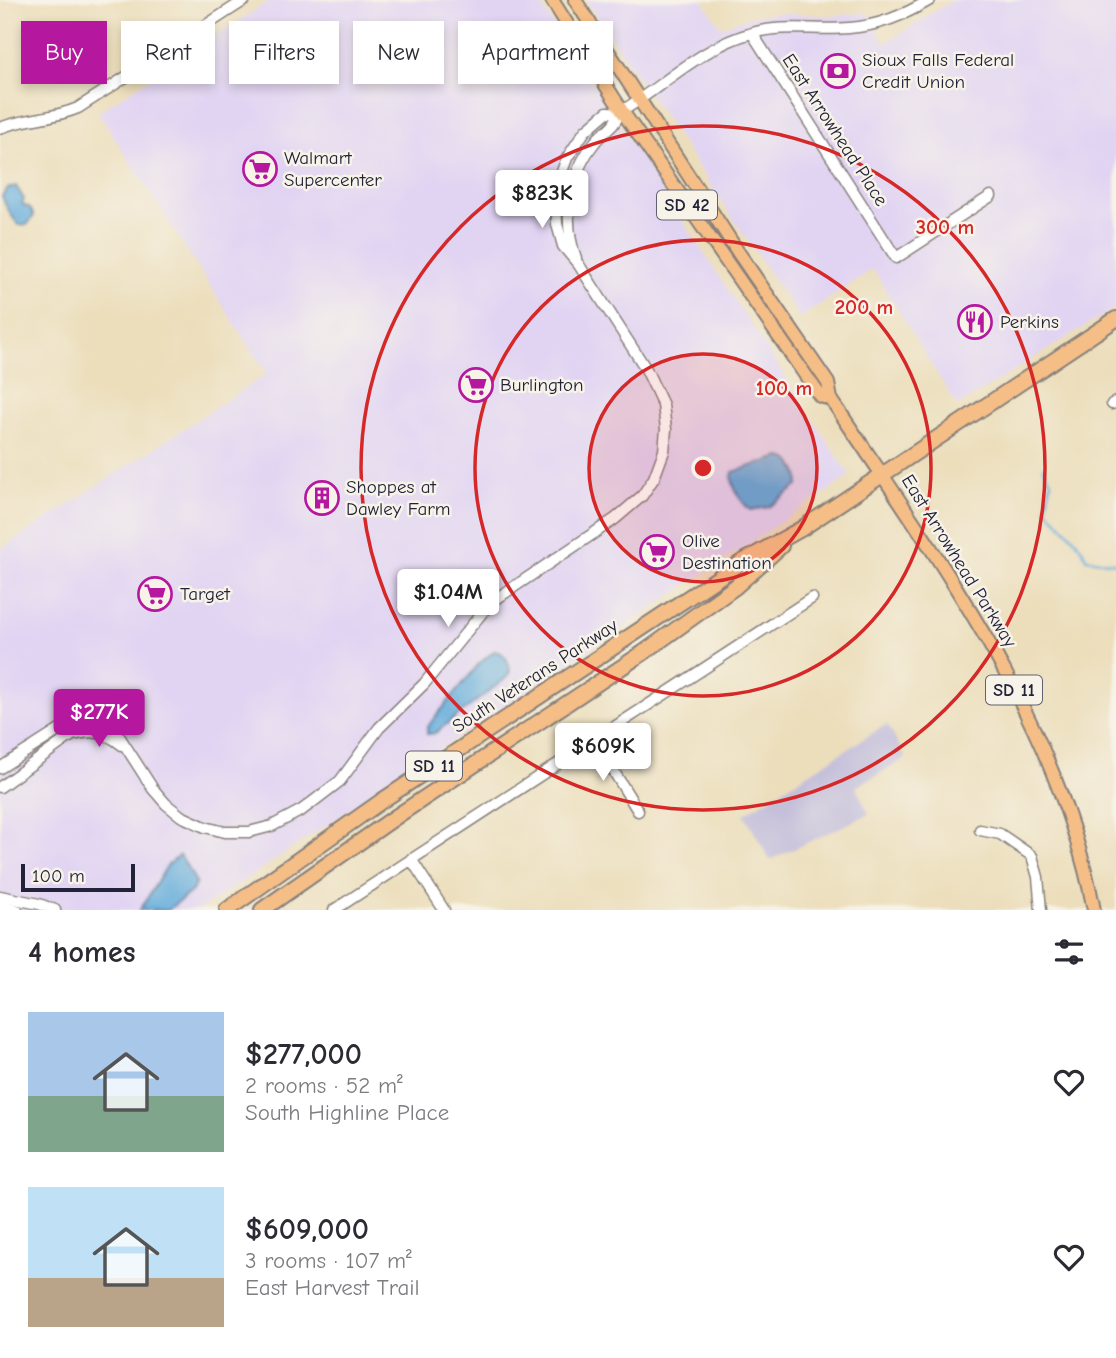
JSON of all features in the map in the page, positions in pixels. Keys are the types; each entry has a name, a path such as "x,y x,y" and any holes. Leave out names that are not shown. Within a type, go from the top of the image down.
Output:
{"highway":[{"name":"South Veterans Parkway","path":"226,910 383,800 742,562 801,529 882,476 1116,319"},
{"name":"South Veterans Parkway","path":"262,910 419,800 647,650 735,587 801,529"}],"main road":[{"name":"East Arrowhead Parkway","path":"552,0 620,112 820,396 831,399"},
{"name":"East Arrowhead Parkway","path":"575,0 738,252 828,383 831,399 966,604 1021,704 1061,796 1078,846 1094,910"}],"street":[{"path":"0,128 14,122 65,113 78,108 245,0"},
{"path":"0,768 99,705 166,804 193,822 215,830 261,830 282,822 340,781 379,728 424,684 490,603 615,519 642,496 654,478 663,452 666,429 663,405 646,369 560,238 555,211 559,180 573,148 585,131 607,112 620,112 718,47 752,33 779,28 848,29 868,26 905,14 929,0"},
{"name":"East Arrowhead Place","path":"752,33 897,258 991,196"},
{"path":"579,265 568,227 568,207 587,153 596,140 615,124 620,112"},
{"path":"334,910 812,598"},
{"path":"0,787 105,715"},
{"path":"68,738 83,733 102,733 114,739 131,755"},
{"path":"594,739 638,811"},
{"path":"980,830 1000,834 1032,856 1038,877 1041,910"},
{"path":"411,859 444,910"},
{"path":"0,896 55,910"},
{"path":"0,906 17,910"}],"shaded area":[{"path":"271,0 538,0 552,21 458,21 458,84 593,84 850,476 199,910 0,910 0,550 267,374 98,112 141,84 215,84 215,36 229,27 229,84 339,84 339,21 239,21"},
{"path":"586,0 702,0 721,27 750,17 778,13 830,16 868,13 884,44 953,0 1116,0 1116,307 957,406 873,269 800,318 613,40 613,21 600,21"},
{"path":"887,724 906,758 856,787 869,814 770,860 744,814"}],"water":[{"path":"16,186 24,199 22,204 30,208 34,216 27,225 19,225 16,222 2,196 7,189"},
{"path":"780,457 788,459 795,468 799,478 798,486 769,507 750,510 734,487 733,472"},
{"path":"494,651 504,655 507,661 510,672 506,678 435,733 427,734 427,728 432,721 479,664"},
{"path":"179,855 196,882 192,891 168,910 140,910 167,866"}],"waterway":[{"path":"1043,467 1051,481 1046,508 1074,539 1087,559 1116,563"}],"place":[{"name":"Sioux Falls Federal Credit Union","path":"838,71"},
{"name":"Walmart Supercenter","path":"260,169"},
{"name":"Perkins","path":"975,322"},
{"name":"Burlington","path":"476,385"},
{"name":"Shoppes at Dawley Farm","path":"322,498"},
{"name":"Olive Destination","path":"657,552"},
{"name":"Target","path":"155,594"}]}
